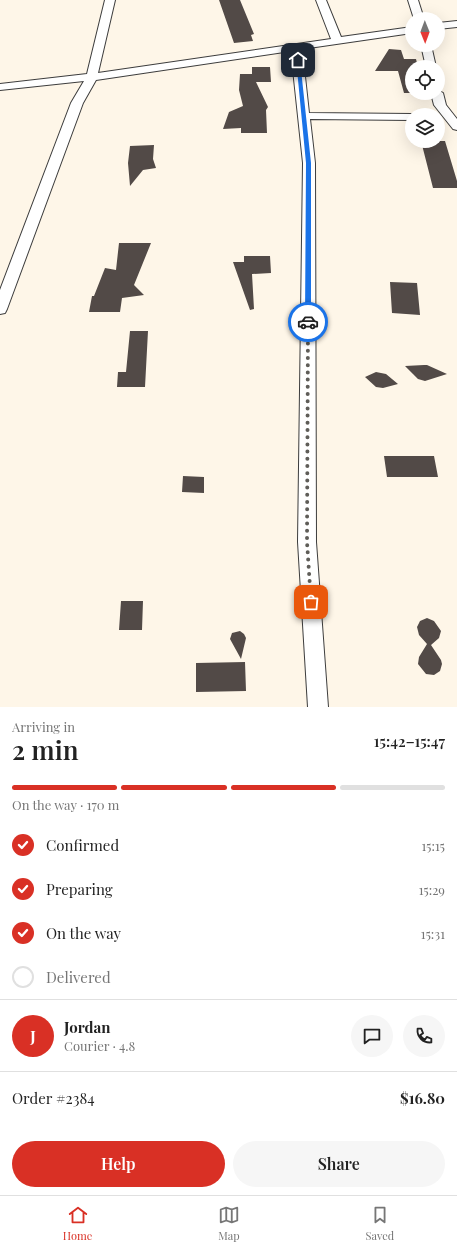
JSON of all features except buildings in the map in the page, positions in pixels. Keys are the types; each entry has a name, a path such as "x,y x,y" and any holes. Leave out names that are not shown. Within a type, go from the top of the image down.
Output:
{"street":[{"path":"0,309 77,103 92,77 110,0"},
{"path":"321,0 337,40"},
{"path":"413,0 417,12"},
{"path":"445,25 457,24"},
{"path":"0,87 92,77 405,31"},
{"path":"296,46 309,163 307,542 318,707"},
{"path":"439,100 440,105 448,117 457,127"},
{"path":"304,116 405,117"}],"way so far":[{"path":"308,322 307,542 311,602"}],"route":[{"path":"298,60 309,163 308,322"}]}
